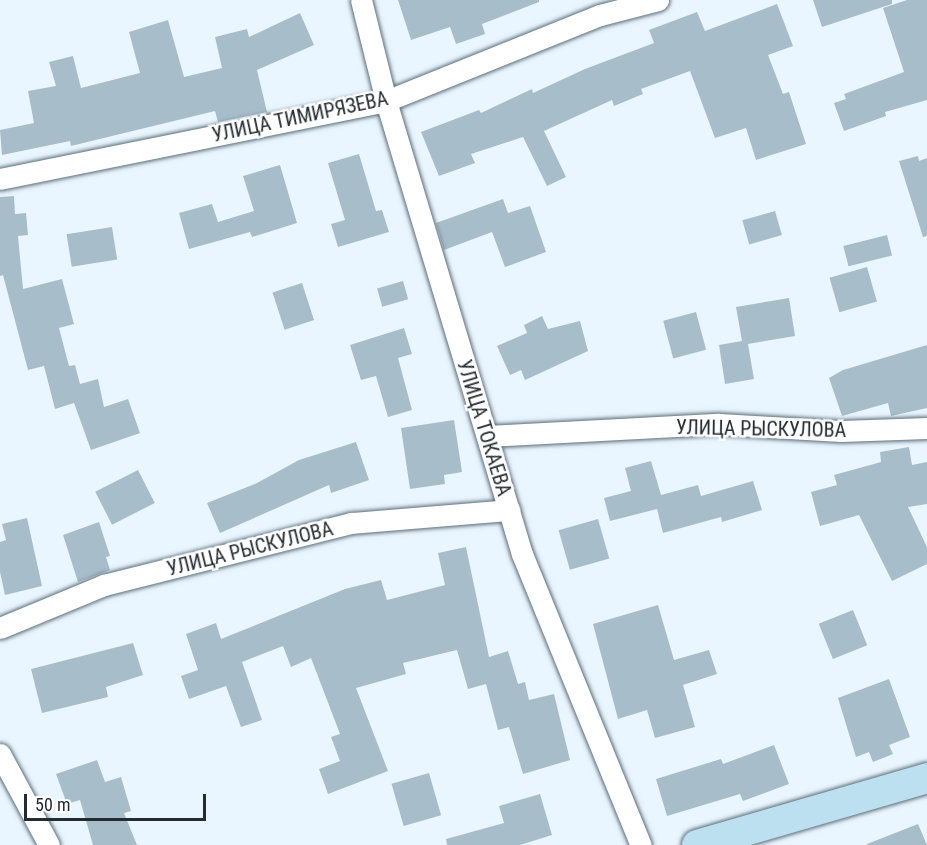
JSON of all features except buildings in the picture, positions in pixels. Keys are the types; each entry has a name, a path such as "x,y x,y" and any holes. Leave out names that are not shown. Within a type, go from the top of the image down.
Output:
{"main road":[{"path":"697,845 927,778"}],"street":[{"name":"УЛИЦА ТОКАЕВА","path":"361,0 386,101 522,554 640,845"},
{"name":"УЛИЦА ТИМИРЯЗЕВА","path":"0,179 386,101 600,15 658,0"},
{"name":"УЛИЦА РЫСКУЛОВА","path":"487,436 719,424 841,431 927,428"},
{"name":"УЛИЦА РЫСКУЛОВА","path":"0,628 104,585 351,523 509,510"},
{"path":"0,754 49,845"}]}
